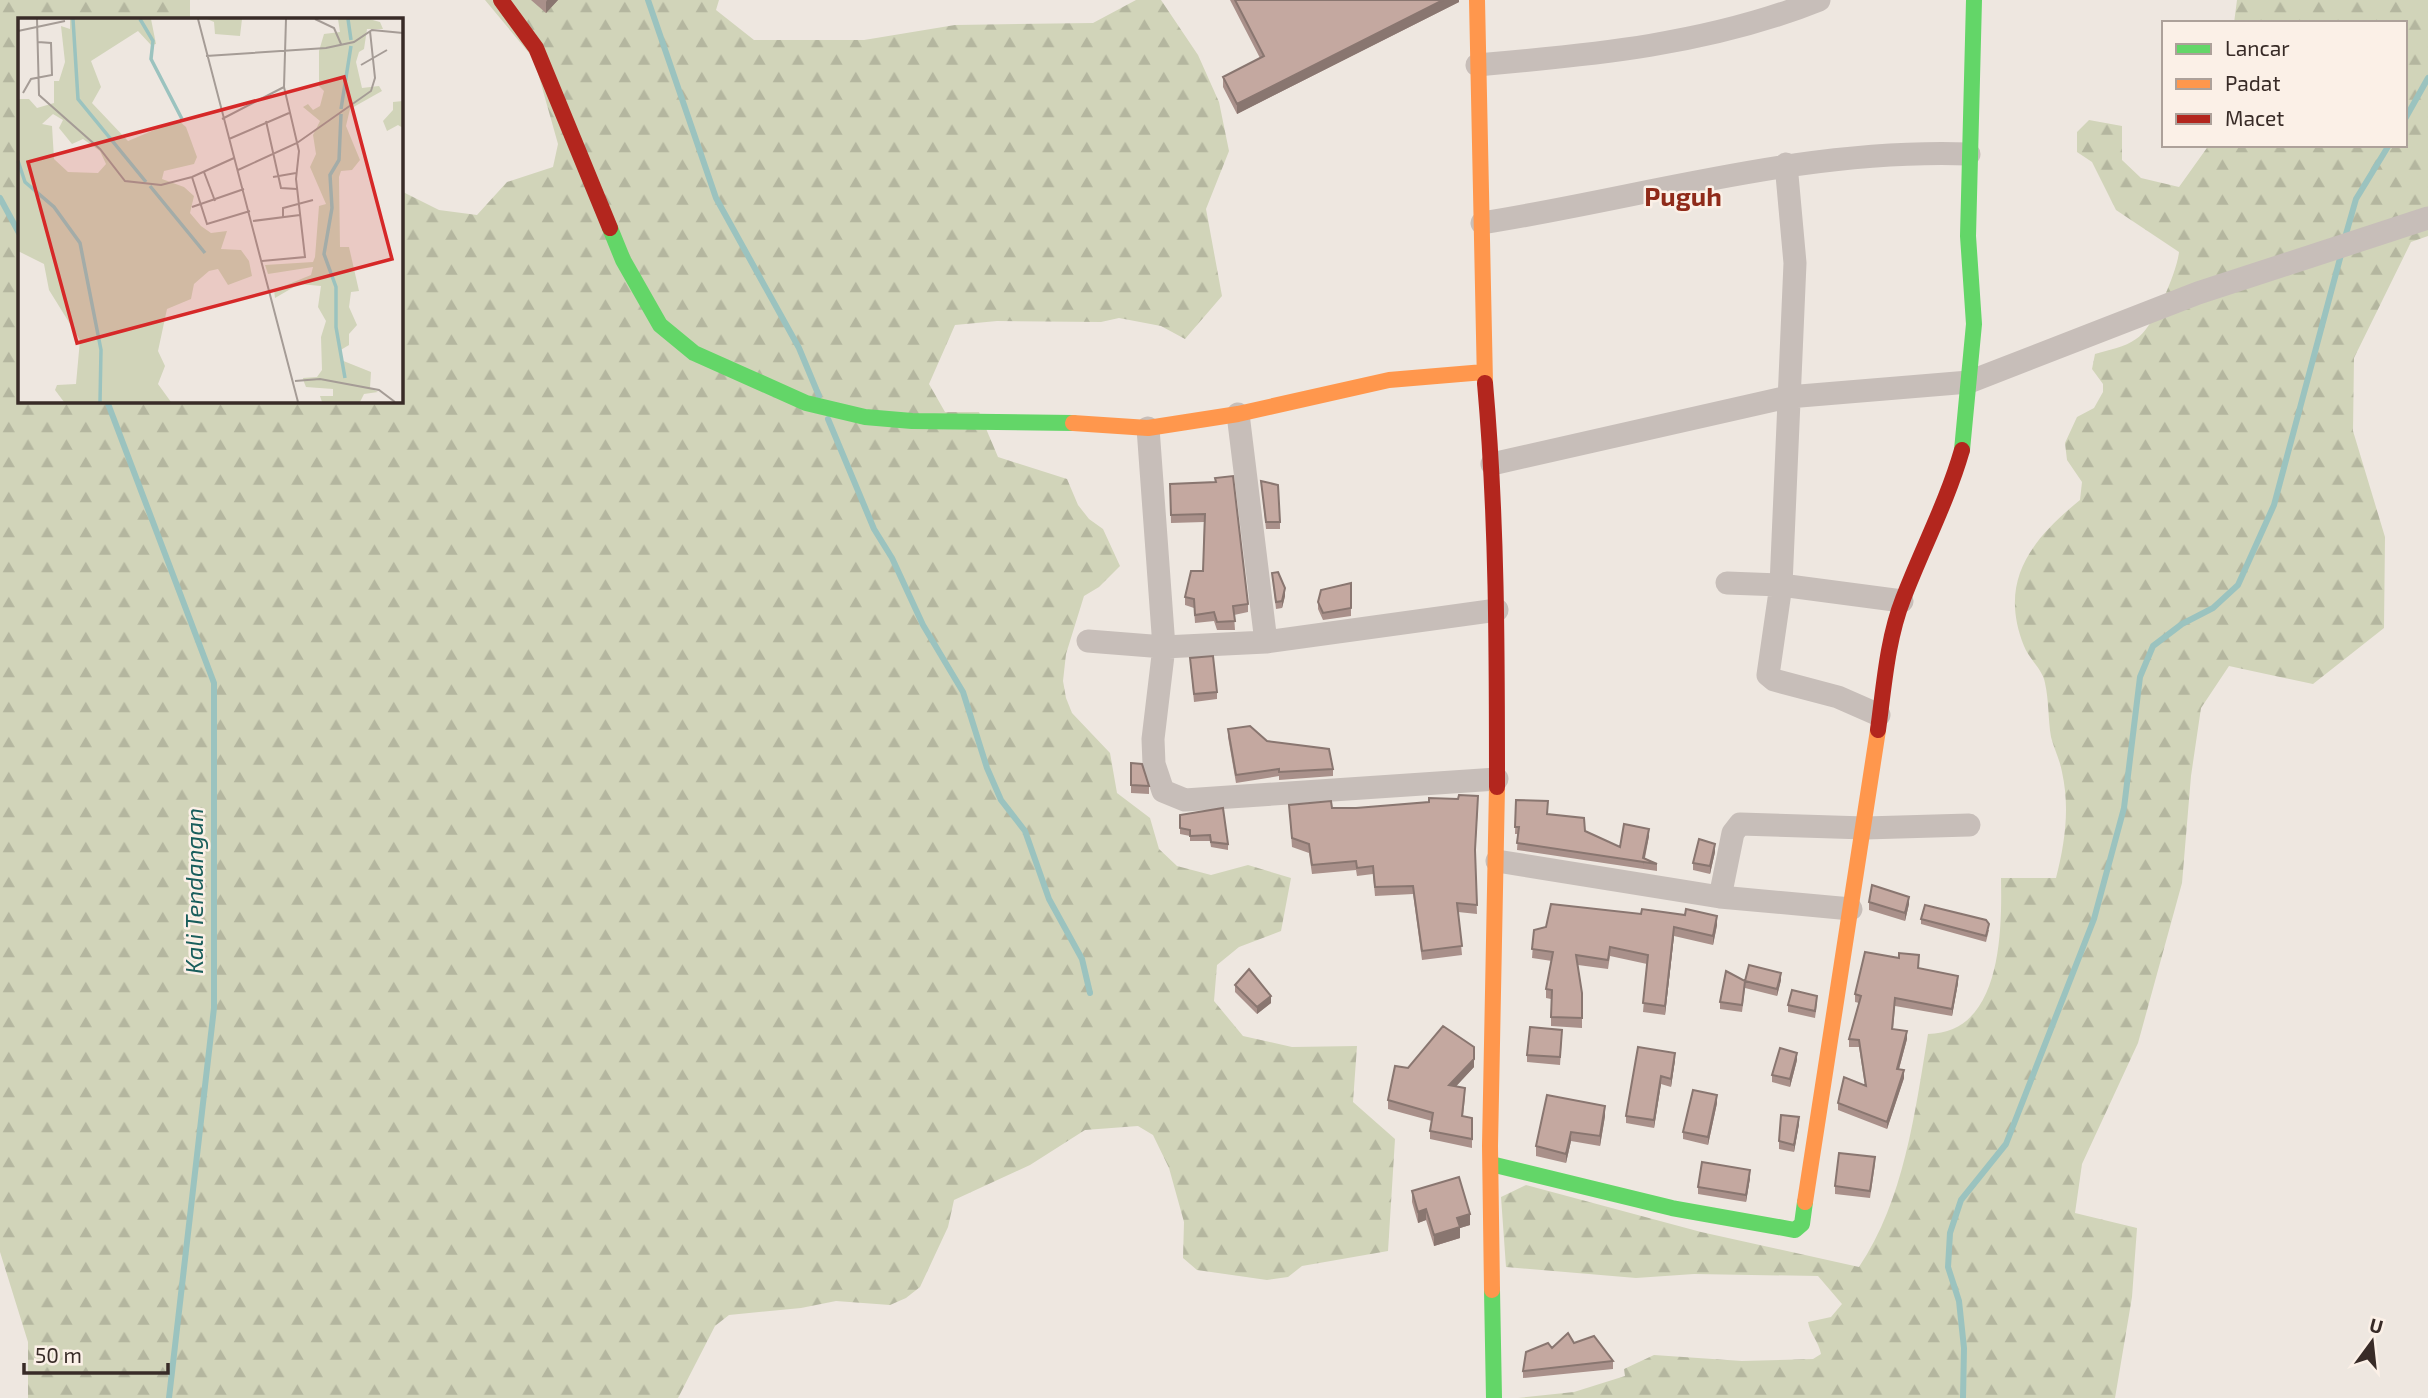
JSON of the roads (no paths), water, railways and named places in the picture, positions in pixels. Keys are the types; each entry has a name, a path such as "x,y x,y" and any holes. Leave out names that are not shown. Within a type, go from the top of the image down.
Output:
{"street":[{"path":"501,0 536,48 622,260 660,325 694,353 806,403 865,417 912,421 1085,423 1148,428 1238,414 1389,380 1422,375 1484,372"},
{"path":"1477,0 1484,372 1492,464 1497,610 1497,861 1490,1164 1494,1398"},
{"path":"1477,65 1660,44 1784,15 1819,0"},
{"path":"1490,1164 1672,1208 1795,1230 1804,1220 1891,644 1902,601 1958,467 1974,324 1968,236 1974,0"},
{"path":"1482,223 1572,208 1786,163 1889,154 1969,154"},
{"path":"1786,163 1795,263 1781,585 1768,675 1774,680 1838,697 1879,715"},
{"path":"1492,464 1788,397 1969,382 2198,293 2428,218"},
{"path":"1238,414 1266,642"},
{"path":"1148,428 1164,647 1153,740 1154,764 1163,791 1185,800 1497,779"},
{"path":"1727,583 1781,585 1902,601"},
{"path":"1088,640 1164,647 1266,642 1497,610"},
{"path":"1720,897 1733,833 1740,824 1865,828 1969,825"},
{"path":"1497,861 1720,897 1851,909"}],"waterway":[{"path":"648,0 716,198 799,348 819,396"},
{"path":"2407,115 2428,78"},
{"path":"2344,241 2356,199 2388,147"},
{"name":"Kali Tendangan","path":"0,198 18,231"},
{"path":"1963,1398 1964,1348 1959,1301 1948,1267 1950,1233 1961,1200 2006,1144 2094,919 2124,808 2140,677 2153,646 2182,624 2213,608 2238,585 2274,505 2342,251"},
{"name":"Kali Tendangan","path":"107,402 214,683 214,1008 169,1398"},
{"path":"828,419 874,529 892,558 923,625 963,692 987,768 1001,800 1025,831 1049,899 1082,959 1090,993"}],"district":[{"name":"Puguh","path":"1683,197"}]}
